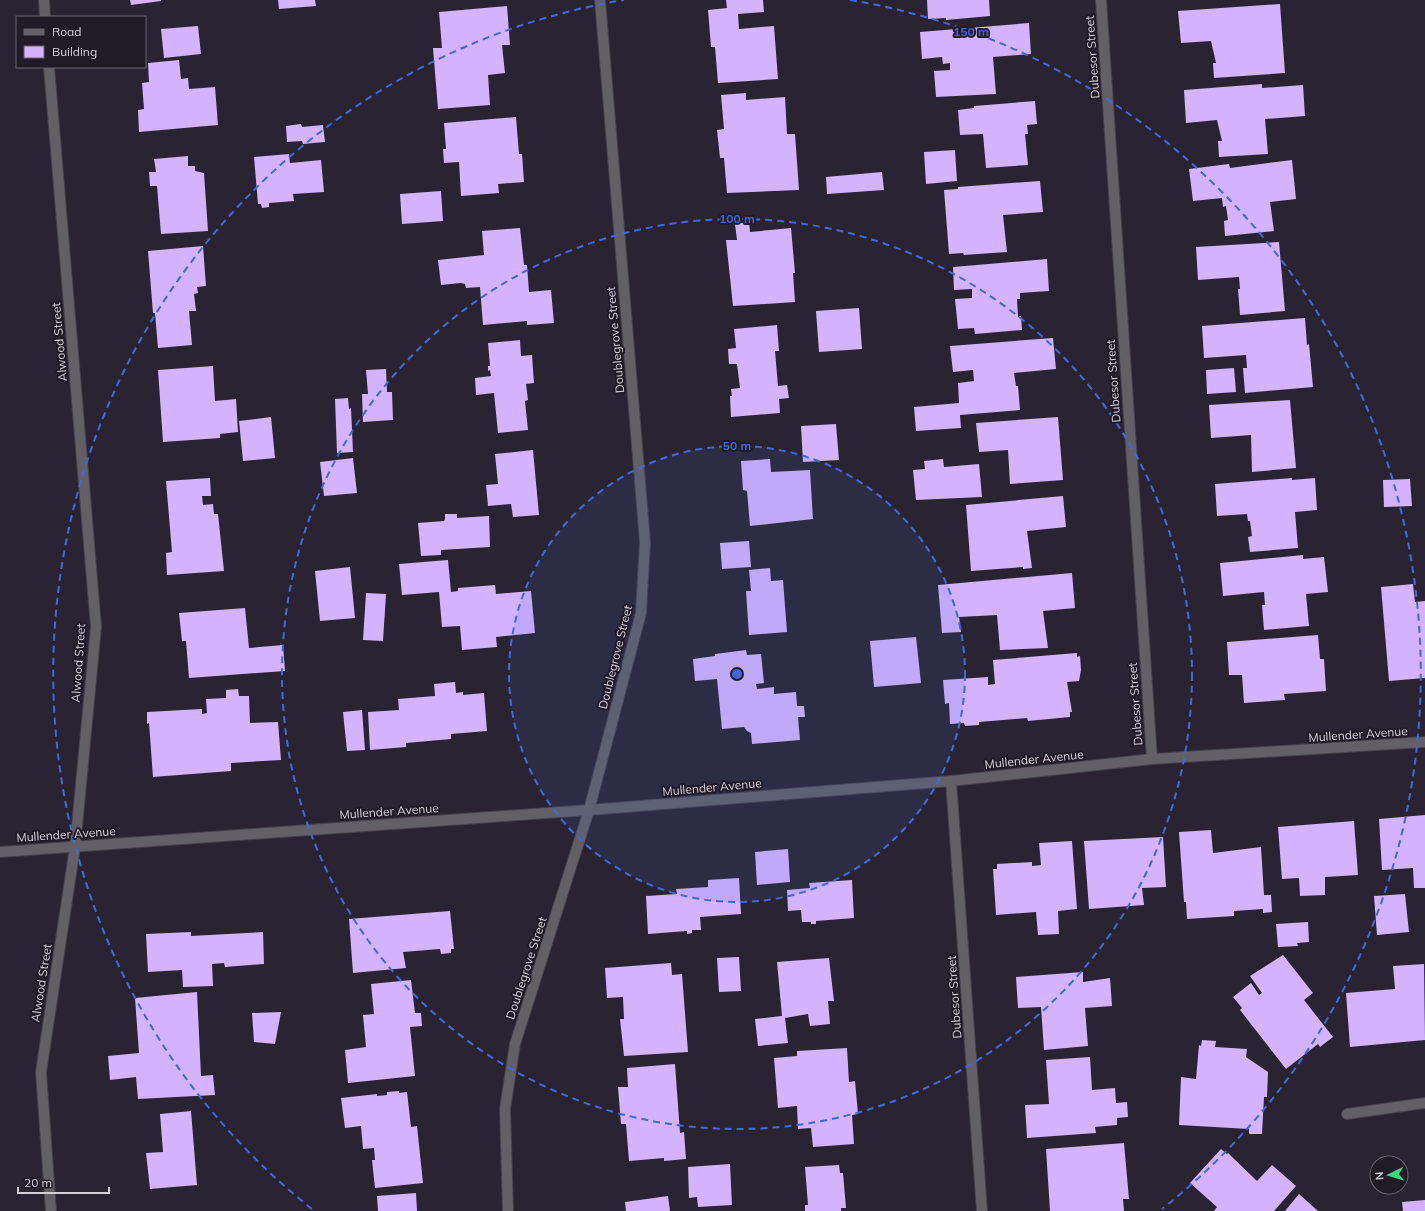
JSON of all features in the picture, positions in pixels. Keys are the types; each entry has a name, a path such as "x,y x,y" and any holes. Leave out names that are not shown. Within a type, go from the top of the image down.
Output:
{"street":[{"path":"44,0 45,16"},
{"name":"Doublegrove Street","path":"508,1211 505,1109 515,1044 589,810 641,613 645,542 600,0"},
{"name":"Dubesor Street","path":"1101,0 1152,759"},
{"name":"Alwood Street","path":"48,68 96,627 75,847 41,1072 51,1211"},
{"name":"Mullender Avenue","path":"0,852 589,810 951,781 1152,759 1425,742"},
{"name":"Dubesor Street","path":"951,781 982,1211"},
{"path":"1347,1114 1425,1103"}],"building":[{"path":"130,0 161,0 161,1 131,5"},
{"path":"278,0 315,0 316,6 279,9"},
{"path":"726,0 763,0 764,12 738,14 739,29 774,26 778,79 718,83 715,47 711,47 708,10 727,8"},
{"path":"927,0 989,0 990,16 946,20 946,18 928,19"},
{"path":"1280,4 1285,73 1214,78 1213,63 1216,63 1211,41 1181,43 1178,11"},
{"path":"507,6 510,45 502,45 505,73 488,75 490,105 438,109 433,48 442,48 439,12"},
{"path":"1029,23 1031,54 993,57 996,94 936,97 934,71 950,70 950,63 943,64 942,57 922,59 920,32"},
{"path":"198,26 201,54 164,58 161,29"},
{"path":"179,60 181,79 188,78 189,89 215,87 218,125 139,132 138,110 144,109 142,83 149,82 148,63"},
{"path":"1262,84 1262,88 1303,85 1305,116 1265,119 1268,154 1219,157 1218,141 1222,141 1217,120 1186,123 1184,90"},
{"path":"746,93 746,100 785,97 787,134 795,134 799,190 727,193 724,158 720,158 717,130 724,129 721,95"},
{"path":"1035,101 1037,124 1027,125 1028,134 1025,134 1028,165 986,168 983,134 960,135 958,110 974,108 974,106"},
{"path":"516,117 519,154 522,154 524,182 498,184 499,193 461,196 459,162 444,163 443,149 446,149 444,123"},
{"path":"301,124 302,127 323,125 325,142 303,144 302,141 287,142 286,126"},
{"path":"955,150 957,181 926,184 924,152"},
{"path":"289,154 290,163 321,160 324,192 293,194 294,201 269,203 269,207 262,208 261,204 258,204 254,157"},
{"path":"188,156 188,166 195,166 195,171 204,173 208,231 161,234 157,186 150,186 149,172 156,172 154,159"},
{"path":"1292,160 1296,199 1270,202 1274,231 1225,236 1224,221 1228,220 1226,206 1223,207 1222,198 1193,201 1189,169 1229,164 1230,168"},
{"path":"882,172 884,190 827,194 826,177"},
{"path":"1040,181 1043,212 1003,215 1007,252 964,255 963,253 949,254 944,190 958,189 958,187"},
{"path":"441,191 443,221 402,224 400,194"},
{"path":"749,222 750,232 791,228 795,273 793,273 795,302 733,306 726,240 737,240 735,224"},
{"path":"520,228 524,265 527,265 529,292 551,290 554,323 527,325 527,321 483,325 480,287 466,288 465,284 461,283 441,285 438,260 484,255 482,231"},
{"path":"1279,242 1285,311 1240,315 1238,289 1240,289 1239,277 1198,280 1196,247"},
{"path":"203,246 206,286 197,287 198,293 194,294 196,311 189,311 192,345 158,348 155,313 153,313 148,251"},
{"path":"1047,259 1049,291 1020,293 1020,299 1017,299 1018,317 1021,316 1022,330 975,334 974,328 958,329 955,299 972,298 972,289 954,290 953,267"},
{"path":"859,308 862,349 819,352 816,311"},
{"path":"1305,318 1313,387 1245,393 1243,368 1247,368 1246,355 1204,358 1202,326"},
{"path":"777,325 779,351 775,351 778,386 787,385 789,398 779,399 780,413 731,417 731,389 740,388 737,364 729,364 728,349 736,348 734,329"},
{"path":"1053,338 1056,369 1014,373 1016,386 1018,386 1020,410 960,415 961,428 916,431 914,407 959,403 958,383 974,381 973,370 953,372 950,346"},
{"path":"520,340 521,356 532,355 534,383 526,384 528,400 525,401 528,430 498,433 494,393 476,395 475,378 491,376 490,370 488,371 488,366 490,366 488,343"},
{"path":"213,366 215,401 236,399 238,432 220,434 220,438 163,442 158,370"},
{"path":"1234,368 1236,392 1207,394 1206,370"},
{"path":"386,369 387,392 392,392 393,420 363,422 362,394 368,394 366,370"},
{"path":"348,398 349,409 351,408 353,452 337,453 335,399"},
{"path":"1290,400 1296,468 1252,472 1251,435 1211,438 1209,405"},
{"path":"271,417 275,458 243,461 239,421"},
{"path":"1058,417 1063,480 1010,484 1008,450 979,452 976,423"},
{"path":"836,424 839,460 803,462 801,426"},
{"path":"533,450 539,515 513,517 511,504 488,506 486,485 498,484 495,454"},
{"path":"353,458 357,493 324,496 320,462"},
{"path":"770,459 771,472 810,470 813,519 750,526 747,491 743,490 741,461"},
{"path":"943,459 944,467 979,464 982,497 916,500 913,470 925,469 924,461"},
{"path":"210,478 211,496 202,496 203,505 213,504 214,514 218,514 224,571 167,575 166,553 172,552 166,481"},
{"path":"1292,478 1292,480 1315,478 1317,510 1295,512 1298,548 1250,552 1248,537 1252,536 1250,521 1248,521 1247,514 1217,516 1215,484"},
{"path":"1410,479 1412,506 1384,507 1383,480"},
{"path":"1063,496 1066,527 1027,531 1032,568 1023,569 1023,567 971,571 966,505"},
{"path":"445,514 457,514 457,518 489,516 490,547 441,550 441,555 421,556 418,523 444,521"},
{"path":"749,541 751,567 722,569 720,543"},
{"path":"1303,555 1303,559 1324,557 1328,592 1306,594 1309,626 1264,630 1262,605 1265,605 1264,592 1223,596 1220,563"},
{"path":"448,560 451,592 458,591 458,588 495,585 496,594 531,591 535,633 496,637 497,647 462,650 460,626 442,627 439,592 402,595 399,564"},
{"path":"350,567 355,618 320,621 315,571"},
{"path":"770,568 771,581 783,580 787,632 749,635 746,591 751,591 749,570"},
{"path":"1072,573 1075,608 1043,611 1048,648 1000,650 997,615 959,617 961,632 942,633 938,585"},
{"path":"1413,584 1415,602 1425,601 1425,678 1389,681 1381,587"},
{"path":"366,593 386,594 383,641 363,640"},
{"path":"245,608 249,648 283,645 285,671 189,678 186,641 182,641 179,613"},
{"path":"1318,635 1320,659 1324,659 1326,691 1284,694 1285,700 1244,703 1242,675 1229,675 1227,642"},
{"path":"916,637 921,683 874,687 870,641"},
{"path":"746,650 747,655 761,654 764,683 756,684 757,689 774,687 774,694 796,692 797,706 804,706 805,717 798,717 800,740 752,744 751,733 744,727 722,729 717,679 695,681 693,659 715,656 715,654"},
{"path":"1077,653 1077,657 1080,656 1081,670 1079,681 1067,682 1072,712 1070,712 1070,717 1028,721 1027,718 979,722 979,725 965,726 964,723 950,724 949,703 945,704 943,680 988,677 988,685 995,684 993,660"},
{"path":"455,682 456,693 463,692 463,695 484,693 487,731 451,734 451,739 406,743 406,747 370,750 368,712 399,710 398,699 435,696 434,684"},
{"path":"238,689 239,696 249,696 250,723 278,722 281,760 231,763 231,771 153,777 147,712 202,709 202,714 207,713 206,699 226,698 226,690"},
{"path":"362,710 365,750 347,751 343,712"},
{"path":"1425,815 1425,888 1414,888 1413,868 1382,870 1379,819"},
{"path":"1354,821 1358,875 1325,877 1325,895 1300,896 1299,878 1282,879 1278,827"},
{"path":"1211,830 1213,853 1261,847 1264,895 1271,895 1272,912 1263,913 1263,909 1234,911 1234,916 1187,919 1186,902 1184,902 1179,832"},
{"path":"1163,837 1166,887 1142,888 1144,905 1089,909 1084,841"},
{"path":"1072,841 1077,909 1058,911 1059,934 1038,935 1036,912 996,915 993,869 997,869 997,864 1032,862 1032,866 1041,865 1039,843"},
{"path":"788,849 790,882 757,885 755,852"},
{"path":"739,878 741,914 700,917 701,930 692,930 692,933 687,934 687,931 648,934 646,896 677,894 676,889 708,887 708,880"},
{"path":"852,880 854,918 816,921 816,924 811,924 811,922 802,922 801,910 788,911 787,890 810,888 809,883"},
{"path":"1405,894 1409,932 1377,935 1374,896"},
{"path":"450,911 454,949 451,949 451,953 441,954 440,949 403,952 406,968 353,973 349,919"},
{"path":"1308,922 1309,942 1297,943 1298,946 1278,947 1276,924"},
{"path":"191,932 191,936 263,932 264,964 225,967 224,963 212,964 213,986 183,987 182,970 148,972 146,934"},
{"path":"1283,955 1313,993 1304,1000 1333,1037 1320,1047 1318,1044 1286,1069 1240,1010 1242,1008 1233,997 1251,983 1259,995 1262,993 1250,976"},
{"path":"739,957 741,991 719,992 717,958"},
{"path":"829,958 834,1001 828,1001 830,1024 810,1026 808,1014 785,1018 788,1043 758,1046 755,1019 782,1016 777,962"},
{"path":"671,963 672,975 682,974 688,1052 624,1056 620,1019 624,1019 623,997 607,998 605,968"},
{"path":"1424,964 1425,1040 1350,1047 1346,993 1395,989 1393,966"},
{"path":"1083,972 1083,982 1110,978 1112,1006 1085,1008 1088,1046 1044,1050 1041,1007 1018,1008 1016,977"},
{"path":"411,980 415,1013 421,1013 422,1026 410,1027 415,1076 348,1083 345,1050 366,1047 363,1015 374,1014 371,984"},
{"path":"197,992 201,1076 213,1075 215,1095 138,1099 136,1077 110,1080 108,1056 139,1053 135,998"},
{"path":"281,1012 275,1044 254,1042 252,1013"},
{"path":"1202,1040 1216,1041 1215,1047 1247,1049 1246,1057 1268,1072 1267,1097 1264,1097 1262,1134 1249,1134 1249,1129 1179,1125 1181,1077 1196,1079 1199,1045 1201,1046"},
{"path":"847,1048 849,1082 855,1081 858,1114 852,1115 854,1144 813,1147 811,1128 798,1129 797,1106 778,1108 774,1058 797,1056 797,1051"},
{"path":"1090,1057 1092,1090 1115,1088 1116,1103 1127,1102 1128,1117 1117,1118 1117,1125 1095,1127 1096,1133 1027,1138 1025,1105 1049,1104 1046,1060"},
{"path":"675,1064 680,1133 684,1132 686,1159 664,1161 664,1158 629,1161 626,1124 621,1124 618,1087 628,1087 627,1068"},
{"path":"399,1091 399,1093 407,1092 411,1127 417,1126 423,1183 375,1188 372,1160 375,1160 374,1148 363,1149 361,1126 345,1128 341,1098 377,1094 377,1096 387,1095 387,1092"},
{"path":"191,1111 197,1185 150,1189 146,1153 163,1152 160,1114"},
{"path":"1124,1143 1129,1199 1123,1199 1124,1211 1050,1211 1046,1149"},
{"path":"1221,1149 1227,1154 1228,1153 1257,1181 1272,1165 1296,1186 1274,1211 1214,1211 1217,1207 1190,1183"},
{"path":"730,1164 732,1205 698,1207 697,1197 689,1198 688,1167"},
{"path":"839,1165 840,1173 843,1173 846,1208 841,1208 841,1211 805,1211 805,1205 808,1205 805,1167"},
{"path":"416,1193 417,1211 378,1211 377,1196"},
{"path":"1299,1194 1318,1211 1285,1211"},
{"path":"668,1196 670,1211 626,1211 625,1202"},
{"path":"1425,1200 1425,1211 1403,1211 1402,1202"}]}
